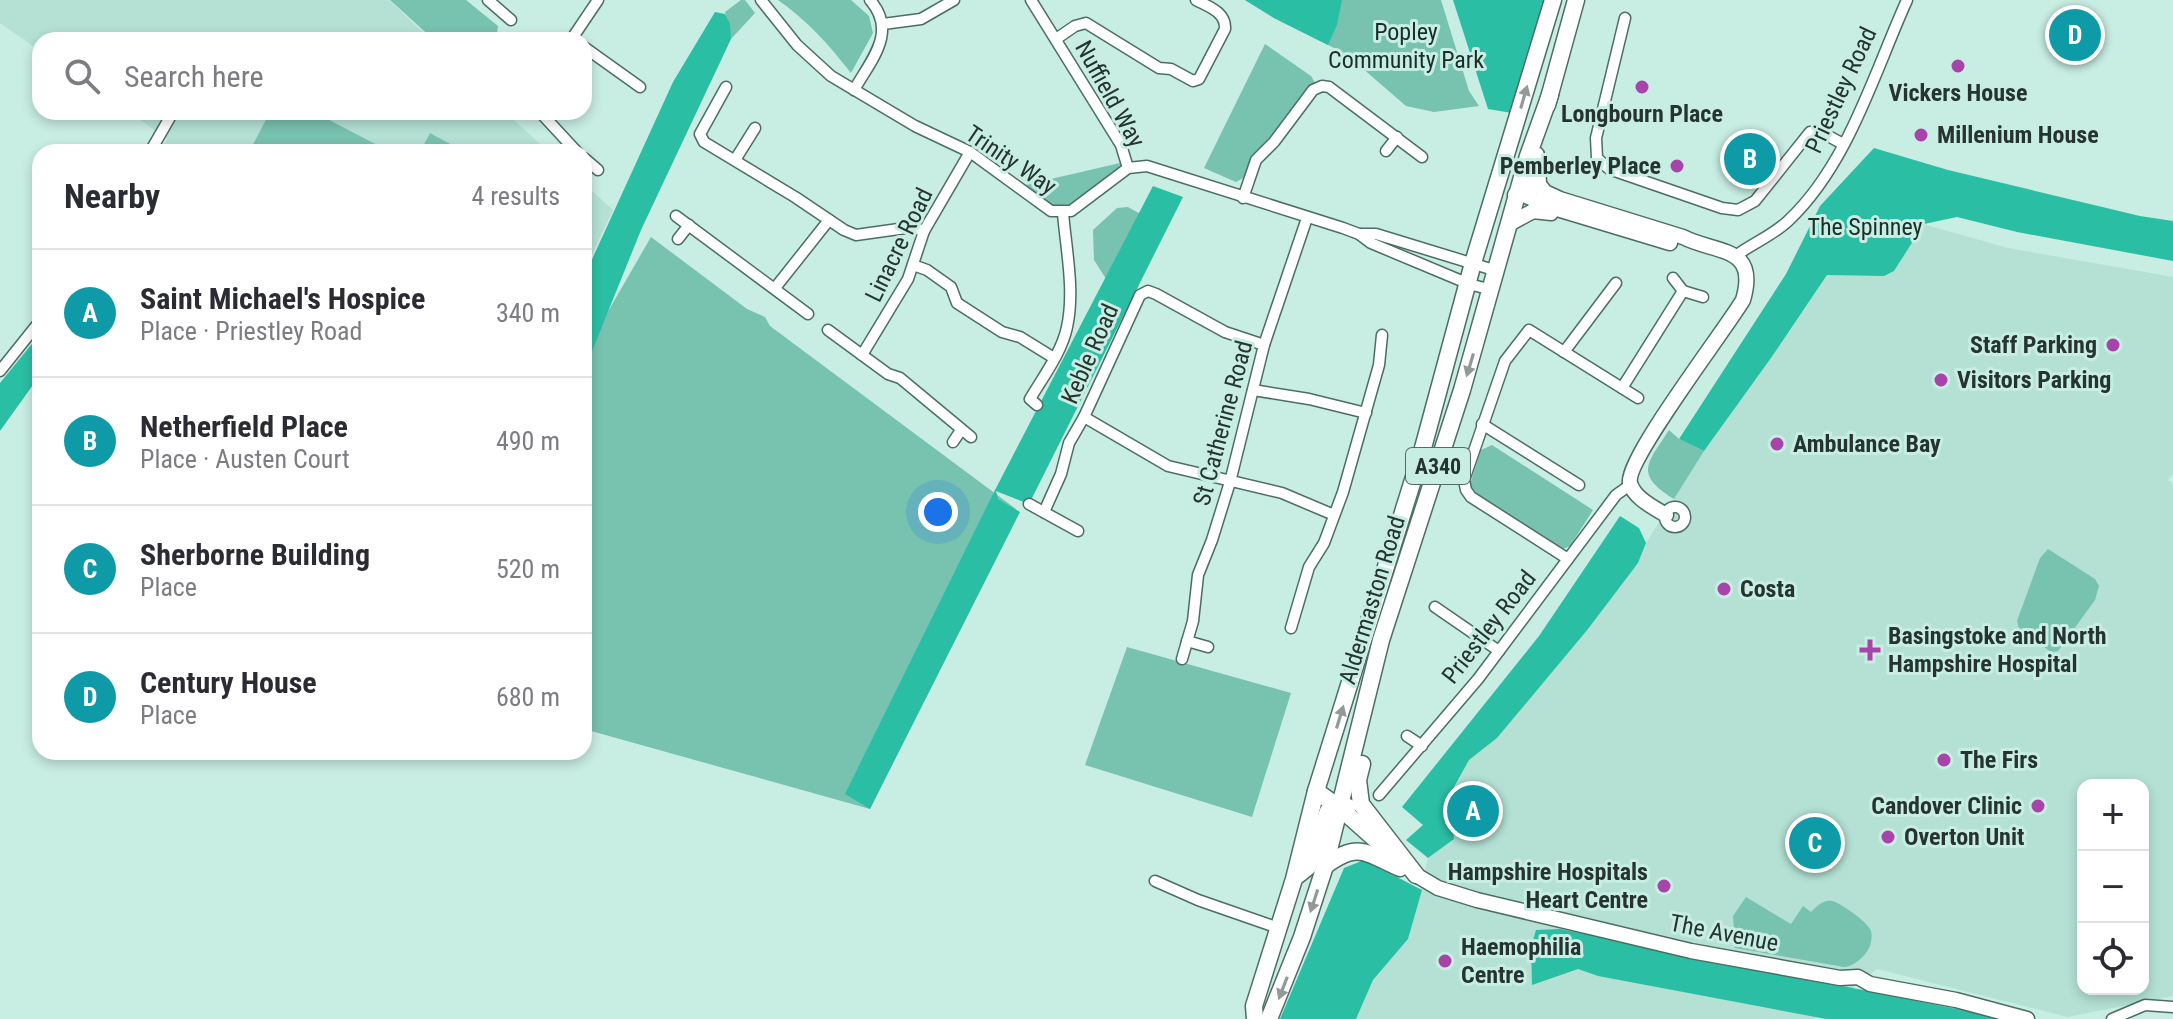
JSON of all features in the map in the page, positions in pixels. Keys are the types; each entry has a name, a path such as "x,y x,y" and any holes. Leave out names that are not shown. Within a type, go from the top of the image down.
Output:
{"main road":[{"name":"Aldermaston Road","path":"1255,1019 1254,1006 1274,949 1274,927 1294,879 1316,791 1423,448 1473,263 1553,0"},
{"name":"Aldermaston Road","path":"1473,263 1501,207 1538,183 1536,158 1576,0"},
{"name":"Aldermaston Road","path":"1269,1019 1302,937 1325,866 1381,640 1492,290 1528,156 1550,95"},
{"path":"1501,172 1519,193"},
{"name":"A340","path":"1361,804 1358,780 1382,674 1381,640"},
{"path":"1316,791 1340,808 1416,875"},
{"path":"1340,808 1361,804 1416,875"},
{"name":"A340","path":"1294,879 1308,867 1328,811 1340,808"},
{"path":"1325,866 1351,850 1416,875"},
{"path":"1274,927 1302,937"}],"street":[{"path":"488,0 511,20"},
{"path":"577,32 598,0"},
{"name":"Trinity Way","path":"761,0 776,21 831,76 906,121 970,152 1051,211 1063,213 1082,205 1128,168"},
{"path":"854,90 882,41 881,14 870,0"},
{"path":"883,24 921,19 954,0"},
{"name":"Nuffield Way","path":"1031,0 1121,145 1128,168"},
{"path":"1056,39 1075,26 1086,23 1159,68 1171,69 1193,81 1199,79 1225,29 1220,13 1196,0"},
{"name":"Priestley Road","path":"1379,795 1499,651 1616,495 1632,488 1629,476 1643,447 1743,300 1746,278 1737,255 1767,238 1797,213 1813,193 1867,98 1907,0"},
{"path":"1625,18 1596,138 1597,158 1609,169 1722,208 1738,210 1755,201 1810,132 1821,132 1843,144"},
{"path":"592,53 640,87"},
{"path":"1243,198 1256,160 1274,142 1313,90 1322,86 1329,87 1422,157"},
{"path":"726,87 700,134 704,142 856,235 913,227 924,231"},
{"path":"154,144 165,120"},
{"path":"547,120 570,144"},
{"path":"735,160 755,128"},
{"path":"1386,151 1397,137"},
{"name":"Linacre Road","path":"862,355 904,286 924,231 970,152"},
{"path":"592,165 598,170"},
{"path":"1128,168 1155,168 1359,234 1376,234 1497,271"},
{"path":"1538,183 1545,192 1560,199 1683,237 1700,246"},
{"path":"1519,193 1554,208 1684,247 1700,246 1737,255"},
{"path":"1511,223 1540,210 1596,226 1606,224"},
{"path":"1037,405 1030,399 1054,358 1068,325 1069,287 1063,213"},
{"path":"676,216 808,314"},
{"name":"St Catherine Road","path":"1182,659 1193,621 1198,575 1230,482 1264,345 1307,218"},
{"path":"775,288 829,220"},
{"path":"678,239 689,225"},
{"path":"1359,234 1371,243 1469,284 1492,290"},
{"path":"913,265 927,270 951,287 957,303 1002,332 1020,337 1054,358"},
{"path":"1673,278 1683,291 1703,297"},
{"path":"1564,352 1616,283"},
{"name":"Keble Road","path":"1044,512 1061,474 1069,443 1140,295 1148,291 1225,332 1264,345"},
{"path":"1622,388 1683,291"},
{"path":"828,330 888,374 900,378 966,433 953,442"},
{"path":"1568,559 1471,497 1466,490 1464,480 1505,361 1529,330 1638,398"},
{"path":"0,371 32,331"},
{"path":"1291,628 1309,567 1324,543 1334,515 1366,413 1379,365 1382,335"},
{"path":"1253,390 1366,413"},
{"path":"1084,417 1168,466 1282,493 1334,515"},
{"path":"1482,424 1579,485"},
{"path":"1632,488 1652,496 1669,511"},
{"path":"1029,504 1078,531"},
{"path":"1435,607 1499,651"},
{"path":"1187,641 1208,647"},
{"path":"1407,736 1422,746"},
{"name":"The Avenue","path":"1416,875 1438,888 1477,900 1691,951 1840,978 1858,977 1870,984 1956,1000 2027,1019"},
{"path":"1155,881 1274,927"},
{"path":"2112,1019 2145,1005 2173,1007"}],"shaded area":[{"path":"0,0 389,0 423,32 32,32 32,45 0,23"},
{"path":"140,120 514,120 540,144 164,144 167,139"},
{"path":"592,191 613,210 592,254"},
{"name":"Basingstoke and North Hampshire Hospital","path":"1923,224 2008,248 2173,277 2173,474 2168,480 2173,484 2173,996 2068,1017 1877,969 1814,1019 1356,1019 1373,980 1408,939 1428,858 1454,839 1451,810 1454,786 1469,760 1497,738 1638,563 1646,543 1704,451 1828,274 1883,276 1894,271"}],"green space":[{"path":"390,0 466,0 498,26 497,32 425,32"},
{"path":"745,0 755,13 731,39 725,12"},
{"path":"778,0 851,0 869,16 873,33 851,73 799,16"},
{"name":"Popley Community Park","path":"1245,0 1441,0 1469,91 1479,106 1434,112 1406,106 1346,54"},
{"path":"1245,0 1342,0 1337,25 1328,45"},
{"path":"1453,0 1546,0 1512,113 1488,109"},
{"path":"715,12 725,14 730,24 731,39 641,230 592,351 592,259 673,82"},
{"path":"1265,44 1311,76 1317,86 1247,176 1236,182 1204,168"},
{"path":"266,120 329,120 375,144 253,144"},
{"path":"430,133 450,144 424,144"},
{"name":"The Spinney","path":"1874,148 1948,170 2140,216 2173,221 2173,261 2017,232 1957,217 1924,224 1894,271 1884,276 1827,275 1704,451 1679,439 1786,274 1820,206"},
{"path":"1120,163 1119,171 1069,209 1051,206 1025,188 1025,185"},
{"path":"1153,186 1183,197 1029,504 996,491 998,499 1020,512 870,809 845,794 995,490"},
{"path":"1128,207 1144,216 1108,282 1094,260 1093,230 1117,208"},
{"path":"651,237 747,309 765,317 770,326 1016,509 870,809 592,731 592,339"},
{"path":"32,344 32,386 0,431 0,383"},
{"path":"1669,430 1679,439 1704,451 1674,499 1653,482 1648,468"},
{"path":"1492,445 1593,510 1570,546 1563,549 1473,492 1470,484 1481,450"},
{"path":"1620,516 1639,528 1646,543 1638,563 1588,629 1497,738 1469,760 1454,787 1451,810 1454,839 1428,858 1406,840 1423,825 1402,807 1539,636"},
{"path":"2048,549 2095,579 2099,586 2095,600 2058,651 2051,652 2019,629 2017,621 2040,558"},
{"path":"1127,647 1291,693 1252,817 1085,765"},
{"path":"1364,860 1422,890 1408,939 1373,980 1356,1019 1280,1019 1344,868"},
{"path":"1746,897 1791,924 1803,906 1811,912 1820,904 1832,901 1869,927 1871,944 1860,959 1844,967 1735,948 1733,916"},
{"path":"1560,929 2002,1019 1826,1019 1598,976 1578,969 1532,985 1531,947 1536,930"}],"place":[{"name":"Century House","path":"2075,35"},
{"name":"Vickers House","path":"1958,66"},
{"name":"Longbourn Place","path":"1642,87"},
{"name":"Millenium House","path":"1921,135"},
{"name":"Netherfield Place","path":"1750,159"},
{"name":"Pemberley Place","path":"1677,166"},
{"name":"Staff Parking","path":"2113,345"},
{"name":"Visitors Parking","path":"1941,380"},
{"name":"Ambulance Bay","path":"1777,444"},
{"name":"Costa","path":"1724,589"},
{"name":"Basingstoke and North Hampshire Hospital","path":"1870,650"},
{"name":"The Firs","path":"1944,760"},
{"name":"Candover Clinic","path":"2038,806"},
{"name":"Saint Michael's Hospice","path":"1473,811"},
{"name":"Overton Unit","path":"1888,837"},
{"name":"Sherborne Building","path":"1815,843"},
{"name":"Hampshire Hospitals Heart Centre","path":"1664,886"},
{"name":"Haemophilia Centre","path":"1445,961"}]}
